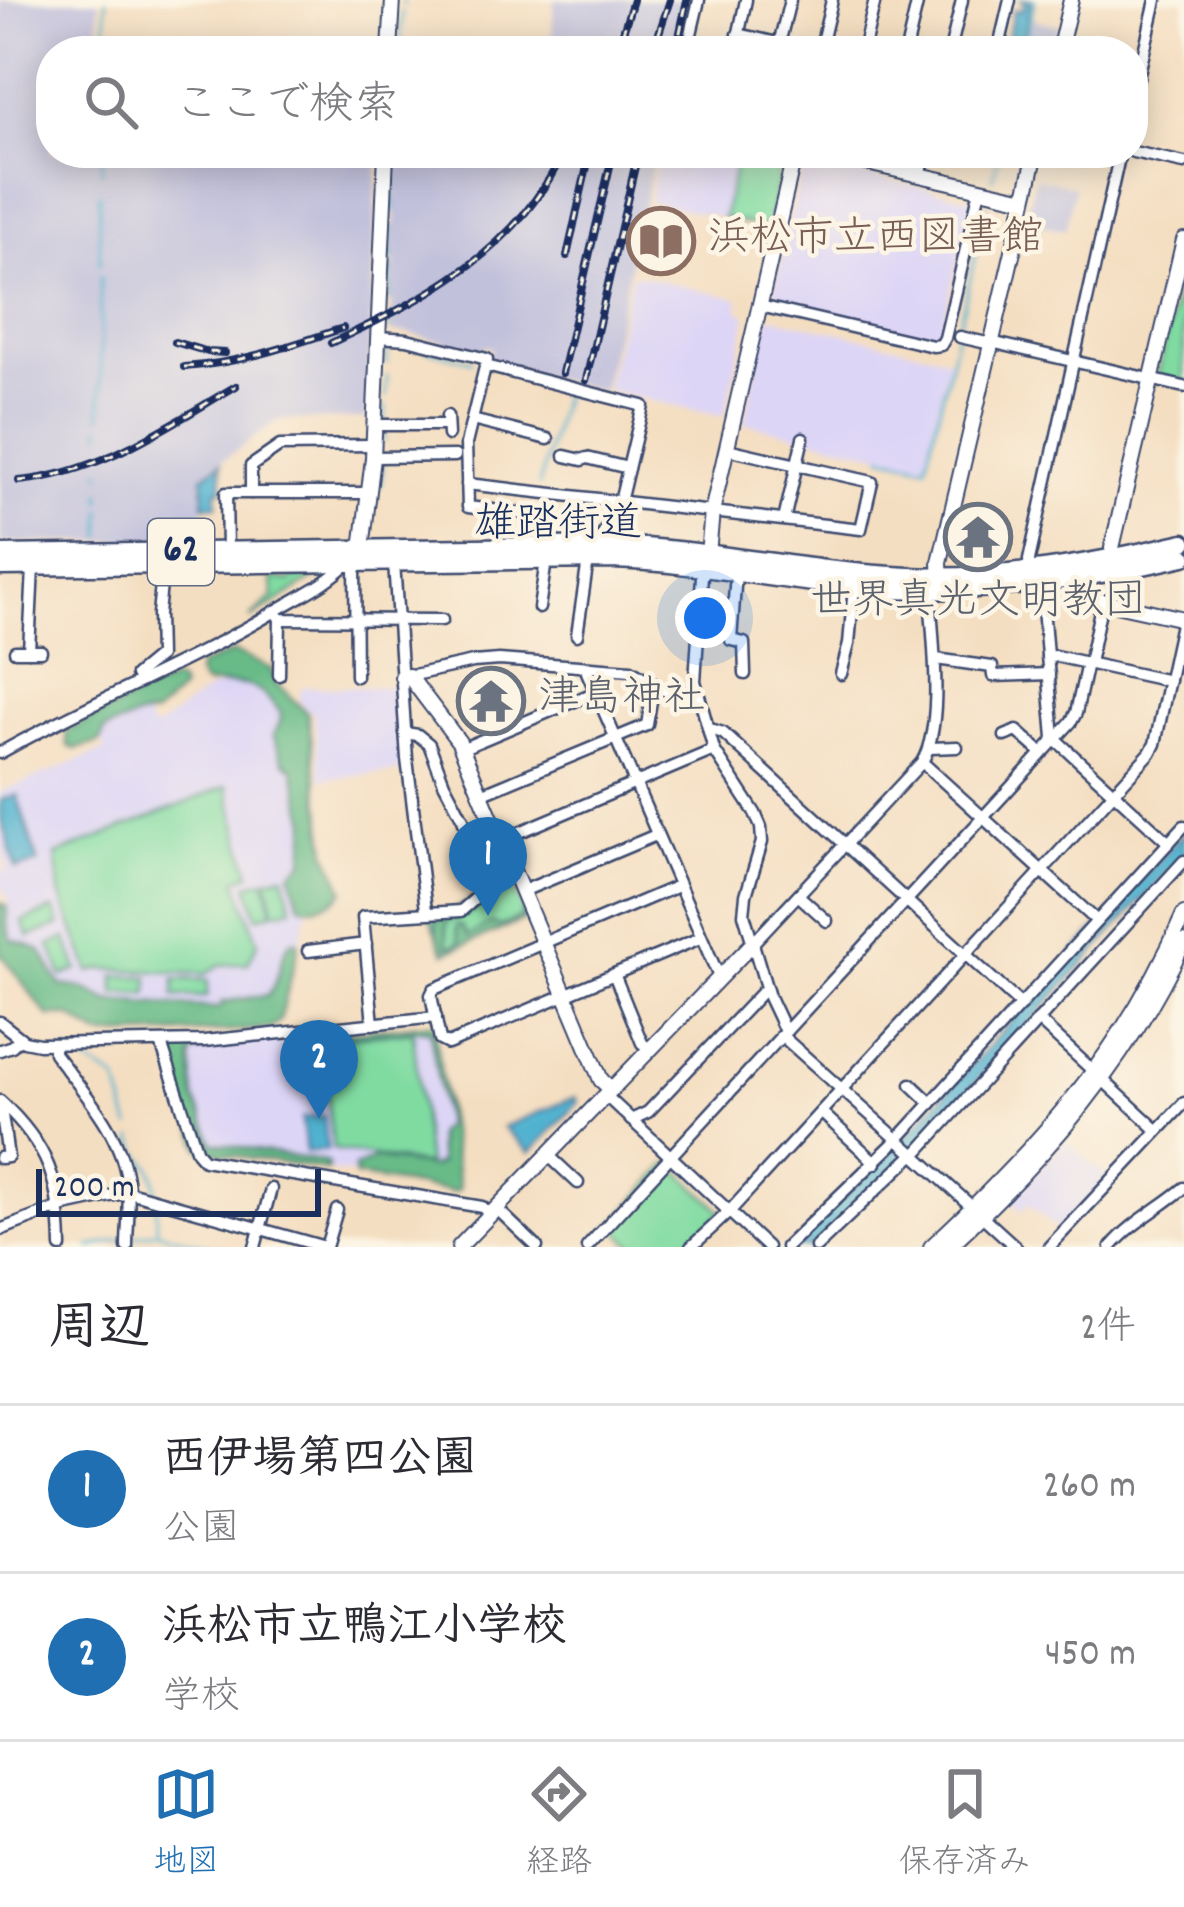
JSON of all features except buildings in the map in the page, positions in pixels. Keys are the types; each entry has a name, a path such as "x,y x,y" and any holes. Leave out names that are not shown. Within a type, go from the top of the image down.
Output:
{"main road":[{"name":"62","path":"1037,576 1184,542"},
{"name":"雄踏街道","path":"0,567 163,565 604,546 937,586"},
{"name":"雄踏街道","path":"0,554 227,551 394,562 707,561 736,573 854,587 937,586 1037,576 1068,581"},
{"name":"62","path":"1068,581 1184,557"}],"street":[{"path":"391,36 393,0"},
{"path":"691,36 699,0"},
{"path":"746,0 739,34 747,36"},
{"path":"781,36 790,0"},
{"path":"821,36 832,0"},
{"path":"867,36 875,0"},
{"path":"910,36 918,0"},
{"path":"954,36 962,0"},
{"path":"1002,36 1010,0"},
{"path":"1063,36 1071,0"},
{"path":"1148,36 1156,0"},
{"path":"1148,156 1184,164"},
{"path":"356,676 355,558 374,451 385,168"},
{"path":"786,168 760,306 712,512 694,669 714,750 761,827 760,850 744,904 746,923 783,1033 1016,1247"},
{"path":"889,168 1025,199"},
{"path":"920,175 922,168"},
{"path":"458,1247 752,944 930,748 940,562 1032,168"},
{"path":"1117,168 1029,560 1037,576 1054,738 1169,843"},
{"path":"760,306 941,345 980,189"},
{"path":"1114,558 1112,548 1151,380 1178,289 1184,240"},
{"path":"960,337 1184,387"},
{"path":"378,338 407,339 487,359 466,447 468,507 540,516"},
{"path":"486,366 644,406 620,502 604,532 604,546"},
{"path":"472,420 548,439"},
{"path":"375,425 447,425"},
{"path":"784,520 802,438"},
{"path":"251,493 251,466 280,446 448,460"},
{"path":"467,484 861,529 872,482 727,449"},
{"path":"565,456 628,468"},
{"path":"227,551 226,494 369,493"},
{"path":"0,753 278,615 355,558"},
{"path":"577,635 587,560"},
{"path":"539,608 546,561"},
{"path":"394,562 405,676 405,733 426,910"},
{"path":"159,656 163,565"},
{"path":"15,651 35,651 33,567"},
{"path":"586,1247 1074,718 1102,601 1094,577 1079,570 1037,576"},
{"path":"736,573 731,640 744,643 745,674"},
{"path":"691,1247 729,1212 1153,749 1183,619 1075,596 1068,581"},
{"path":"841,674 854,587"},
{"path":"278,615 442,620"},
{"path":"278,615 279,676"},
{"path":"139,681 136,675 159,656 180,661"},
{"path":"1047,657 1168,681"},
{"path":"936,659 992,668 993,676 1048,674"},
{"path":"405,676 486,661 632,670 667,691 698,691"},
{"path":"587,667 718,977"},
{"path":"405,676 461,748 608,1092 669,1157 766,1247"},
{"path":"481,794 647,724 654,683"},
{"path":"461,748 596,692"},
{"path":"709,731 723,734 1021,1005"},
{"path":"1005,736 1018,731 1041,752"},
{"path":"405,733 429,744 475,854"},
{"path":"930,748 957,746"},
{"path":"501,840 714,750"},
{"path":"922,762 1097,921"},
{"path":"786,1247 898,1141 1184,826"},
{"path":"523,891 656,835"},
{"path":"816,1247 913,1155 1184,861"},
{"path":"373,1024 364,917 460,911 514,869"},
{"path":"678,886 434,989 431,995 440,1040 448,1044 700,938"},
{"path":"798,895 827,922"},
{"path":"1099,1077 1184,914"},
{"path":"948,1247 1099,1077 1144,1017 1184,942"},
{"path":"308,951 366,944"},
{"path":"614,974 642,1043 649,1049"},
{"path":"632,1120 648,1112 767,991"},
{"path":"0,1022 34,1044 161,1043 436,1017"},
{"path":"1038,1020 1157,1130"},
{"path":"0,1049 13,1046 20,1038"},
{"path":"161,1043 197,1152 204,1160 482,1207 537,1247"},
{"path":"54,1044 54,1053 99,1113 123,1162 129,1192 127,1247"},
{"path":"910,1084 932,1102"},
{"path":"0,1159 8,1157 2,1103"},
{"path":"2,1103 30,1133 56,1184 61,1247"},
{"path":"1049,1247 1183,1107"},
{"path":"821,1112 876,1162"},
{"path":"548,1154 578,1184"},
{"path":"1111,1247 1184,1188"},
{"path":"255,1247 272,1190"},
{"path":"0,1230 60,1207 129,1192 325,1247 337,1210"},
{"path":"932,1247 978,1212"}],"shaded area":[{"path":"0,0 99,0 99,36 36,36 36,168 377,168 366,419 278,420 203,475 203,540 0,543"},
{"path":"554,0 690,0 682,36 552,36"},
{"path":"1032,19 1060,26 1058,36 1028,36"},
{"path":"397,168 652,168 602,391 489,362 492,348 487,346 479,351 391,332"},
{"path":"657,168 735,168 723,218 649,201"},
{"path":"808,168 836,168 973,199 938,340 777,305 773,298 800,179"},
{"path":"1035,177 1075,187 1065,230 1025,221"},
{"path":"632,274 739,299 738,309 747,316 724,417 606,390"},
{"path":"771,317 949,358 925,464 744,423"},
{"path":"249,684 279,709 281,718 274,731 293,767 307,821 304,862 291,873 298,902 308,908 299,945 282,978 271,994 222,1003 219,1008 108,1001 82,988 61,985 49,961 8,936 8,899 0,883 0,872 7,869 0,845 0,792 105,750 101,735 105,730 146,716 156,728 208,690"},
{"path":"302,687 393,687 401,771 321,779 314,713 299,700"},
{"path":"431,1023 460,1185 457,1191 203,1150 169,1048"},
{"path":"1066,1141 1108,1178 1059,1231 1029,1204 1022,1211 1011,1200"}],"green space":[{"path":"735,168 777,168 767,228 723,218"},
{"path":"1181,292 1184,383 1158,373 1176,295"},
{"path":"321,574 250,619 273,597 272,578 290,581"},
{"path":"234,652 271,669 276,683 308,714 327,852 344,890 325,904 300,905 291,873 304,861 307,821 293,768 284,762 273,735 281,713 256,689 240,684 207,685 197,674 199,666"},
{"path":"172,680 181,690 155,715 105,730 100,742 76,749 68,746 69,730"},
{"path":"227,786 250,874 236,879 258,942 248,963 219,965 206,974 90,972 60,894 56,855"},
{"path":"284,875 292,908 275,912 267,879"},
{"path":"265,880 273,912 257,917 248,884"},
{"path":"504,880 507,888 513,886 527,919 445,953 430,918 462,915"},
{"path":"503,881 506,888 492,900 446,922 447,945 459,942 457,925 468,936 491,923 501,926 520,918 522,912 525,920 446,952 438,937 437,919"},
{"path":"0,903 7,906 11,940 41,951 61,985 82,988 108,1001 219,1008 223,1002 268,995 286,948 296,940 299,945 280,1020 271,1028 105,1036 70,1016 48,1016 0,953"},
{"path":"54,909 60,925 29,937 22,921"},
{"path":"66,938 78,970 62,976 50,945"},
{"path":"115,976 149,977 148,994 115,993"},
{"path":"175,979 208,980 207,997 174,996"},
{"path":"431,1023 459,1189 453,1192 355,1176 354,1168 375,1158 432,1167 439,1164 436,1134 445,1125 430,1031 310,1041 308,1037"},
{"path":"413,1031 427,1165 333,1149 323,1054 348,1051 347,1038"},
{"path":"211,1046 193,1052 191,1058 195,1098 213,1143 325,1162 327,1170 200,1148 167,1048"},
{"path":"667,1165 721,1214 685,1247 635,1247 612,1225"}],"water":[{"path":"1021,0 1032,0 1024,36 1008,36 1014,9 1022,11"},
{"path":"221,463 217,505 204,505 203,476"},
{"path":"17,795 38,863 16,869 0,816 0,800"},
{"path":"1184,832 1184,854 914,1150 811,1247 792,1247 900,1143"},
{"path":"576,1097 578,1103 530,1153 503,1127"},
{"path":"324,1116 327,1150 306,1152 302,1118"}],"waterway":[{"path":"106,0 106,36"},
{"path":"403,0 403,5"},
{"path":"1027,36 1035,0"},
{"path":"401,36 402,12"},
{"path":"993,178 995,168"},
{"path":"394,192 395,178"},
{"path":"99,194 100,264"},
{"path":"394,197 394,210"},
{"path":"883,456 926,466 987,206"},
{"path":"391,260 393,227"},
{"path":"390,300 391,267"},
{"path":"100,277 101,416"},
{"path":"388,346 406,345 472,361"},
{"path":"387,363 388,347"},
{"path":"386,396 387,376"},
{"path":"539,485 564,390"},
{"path":"385,406 385,420"},
{"path":"101,427 101,433"},
{"path":"384,431 384,441"},
{"path":"382,485 383,463"},
{"path":"101,493 101,501"},
{"path":"102,510 102,537"},
{"path":"67,1051 117,1080 130,1127"},
{"path":"133,1138 151,1167 156,1194"},
{"path":"156,1205 157,1231"},
{"path":"133,1237 157,1231 212,1247"},
{"path":"90,1247 123,1239"}],"railway":[{"path":"622,36 633,0"},
{"path":"658,36 670,0"},
{"path":"679,36 687,0"},
{"path":"331,343 465,269 520,219 554,168"},
{"path":"567,256 587,168"},
{"path":"562,373 610,168"},
{"path":"586,380 635,168"},
{"path":"184,367 245,358 343,328"},
{"path":"175,342 225,353"},
{"path":"19,481 49,477 105,458 236,386"}],"place":[{"name":"浜松市立西図書館","path":"661,241"},
{"name":"世界真光文明教団","path":"978,537"},
{"name":"津島神社","path":"491,701"},
{"name":"西伊場第四公園","path":"488,916"},
{"name":"浜松市立鴨江小学校","path":"319,1119"}]}
